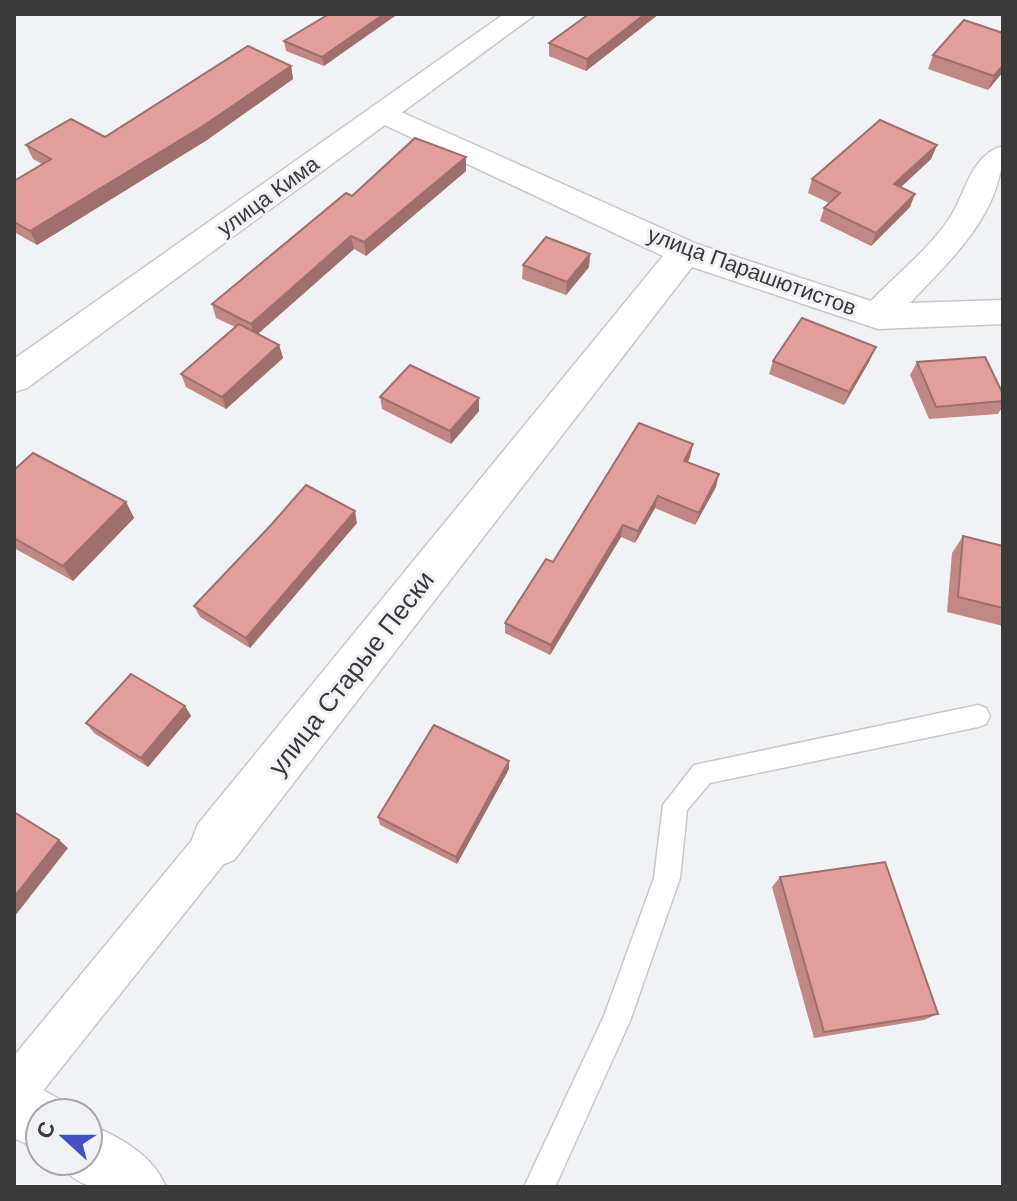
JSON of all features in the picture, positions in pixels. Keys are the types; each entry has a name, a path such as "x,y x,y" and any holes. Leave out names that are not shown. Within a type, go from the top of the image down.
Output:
{"street":[{"name":"улица Кима","path":"14,378 522,14"},
{"name":"улица Парашютистов","path":"383,113 685,252 878,316 1003,312"},
{"path":"878,316 963,225 988,172 1003,156"},
{"name":"улица Старые Пески","path":"14,1091 685,252"},
{"path":"104,1165 136,1187"}],"lane":[{"path":"539,1187 621,1007 667,878 675,805 703,773 978,716"}],"building":[{"path":"329,14 384,14 322,57 284,41"},
{"path":"589,14 645,14 587,59 549,43"},
{"path":"964,20 1003,33 1003,65 994,76 933,55"},
{"path":"248,46 291,66 203,126 30,231 14,222 14,181 51,159 26,145 71,119 105,137"},
{"path":"880,120 937,145 894,184 915,194 876,233 824,208 840,193 812,179"},
{"path":"415,138 466,157 364,242 351,236 251,324 212,304 346,193 352,196"},
{"path":"546,237 590,254 567,282 523,265"},
{"path":"802,318 876,347 849,392 773,361"},
{"path":"239,324 279,345 222,397 181,374"},
{"path":"985,357 1003,394 1003,401 936,407 917,362"},
{"path":"410,365 479,398 450,431 380,397"},
{"path":"639,423 693,444 684,461 719,474 699,513 658,496 638,531 623,525 551,645 505,623 546,559 553,562"},
{"path":"33,453 126,502 63,566 14,538 14,470"},
{"path":"306,485 355,511 246,638 194,606 271,525"},
{"path":"963,536 1003,546 1003,608 958,597"},
{"path":"131,674 185,706 141,758 86,723"},
{"path":"434,725 509,761 456,857 378,817"},
{"path":"14,812 59,840 14,897"},
{"path":"885,862 938,1014 824,1032 780,877"}]}
